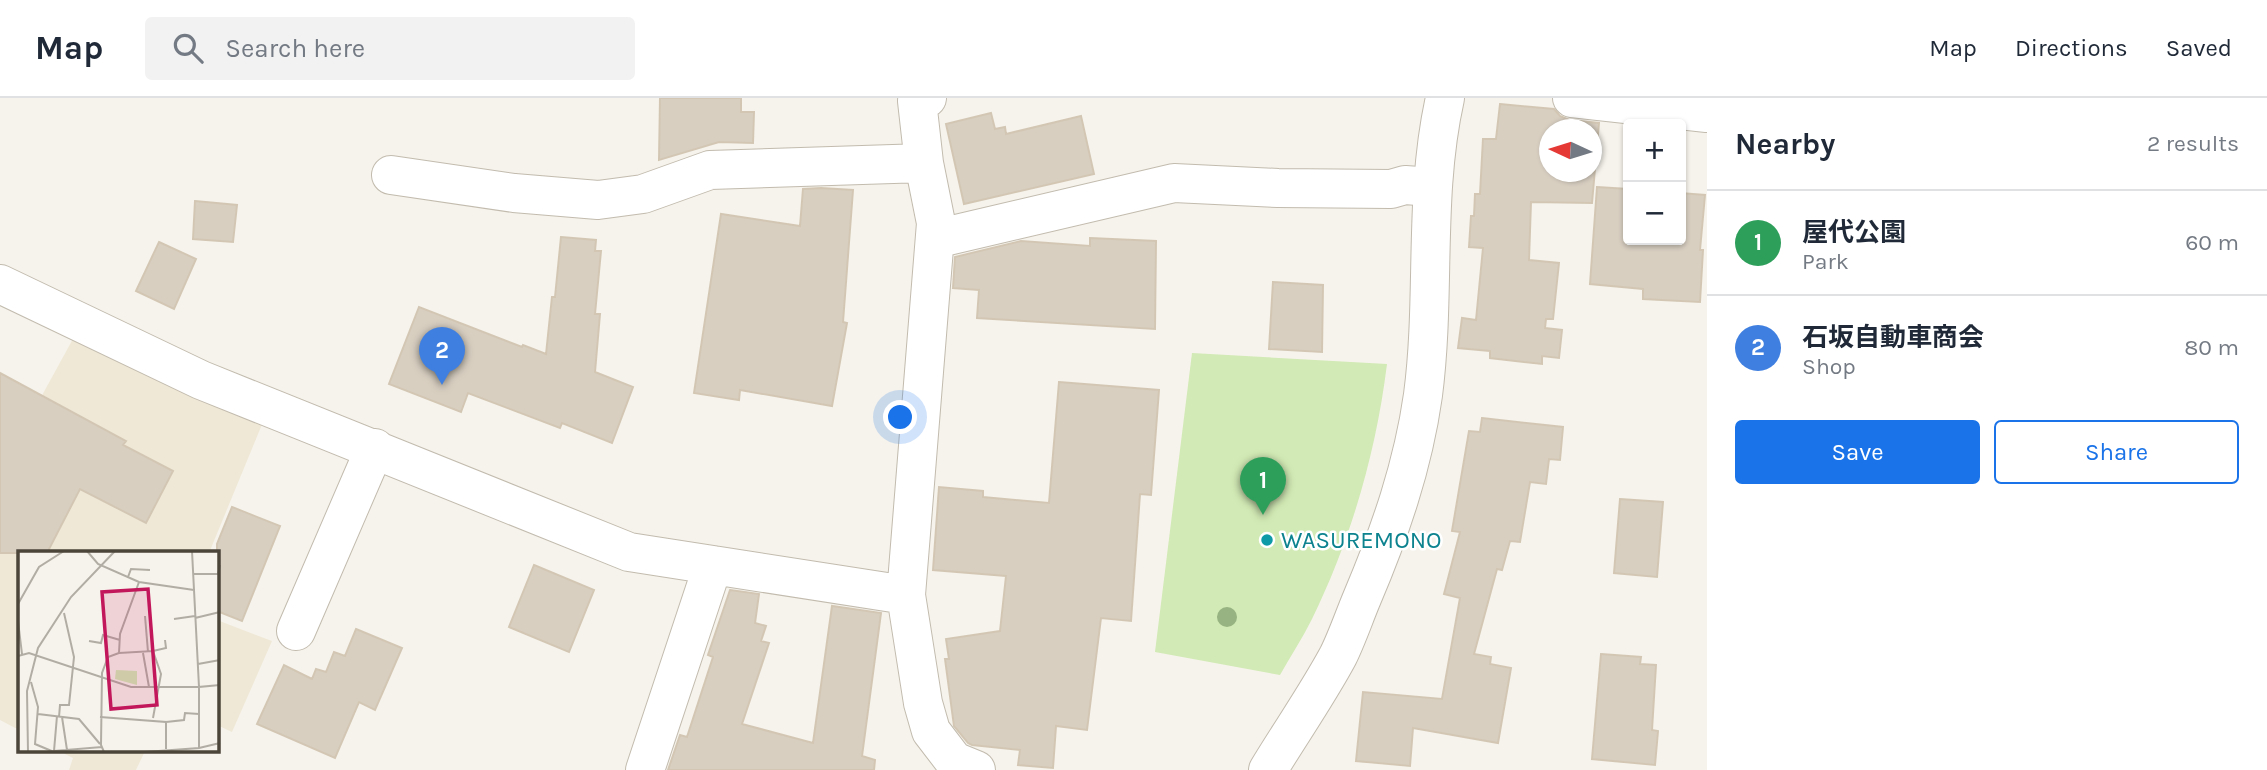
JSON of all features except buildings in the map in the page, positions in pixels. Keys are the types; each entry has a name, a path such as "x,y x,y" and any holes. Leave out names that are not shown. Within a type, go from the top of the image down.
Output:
{"street":[{"path":"1268,770 1338,655 1388,535 1412,456 1423,393 1430,283 1432,187 1445,98"},
{"path":"1572,98 1707,113"},
{"path":"920,99 925,163 936,223 906,596 923,703 931,731 954,761 976,770"},
{"path":"391,174 514,193 598,200 643,194 710,170 925,163"},
{"path":"935,239 1174,183 1278,188 1391,188 1405,185 1432,187"},
{"path":"0,284 201,380 629,552 906,596"},
{"path":"296,631 375,448"},
{"path":"645,770 713,565"}],"shaded area":[{"path":"74,337 263,422 210,551 18,551 18,729 0,720 0,472"},
{"path":"219,621 272,641 232,732 219,726"},
{"path":"61,752 145,752 136,770 69,770 73,758"}],"green space":[{"path":"1192,353 1387,364 1369,463 1350,527 1312,619 1280,675 1155,652"}],"place":[{"name":"石坂自動車商会","path":"442,385"},
{"name":"屋代公園","path":"1263,515"},
{"name":"WASUREMONO","path":"1267,540"}]}
